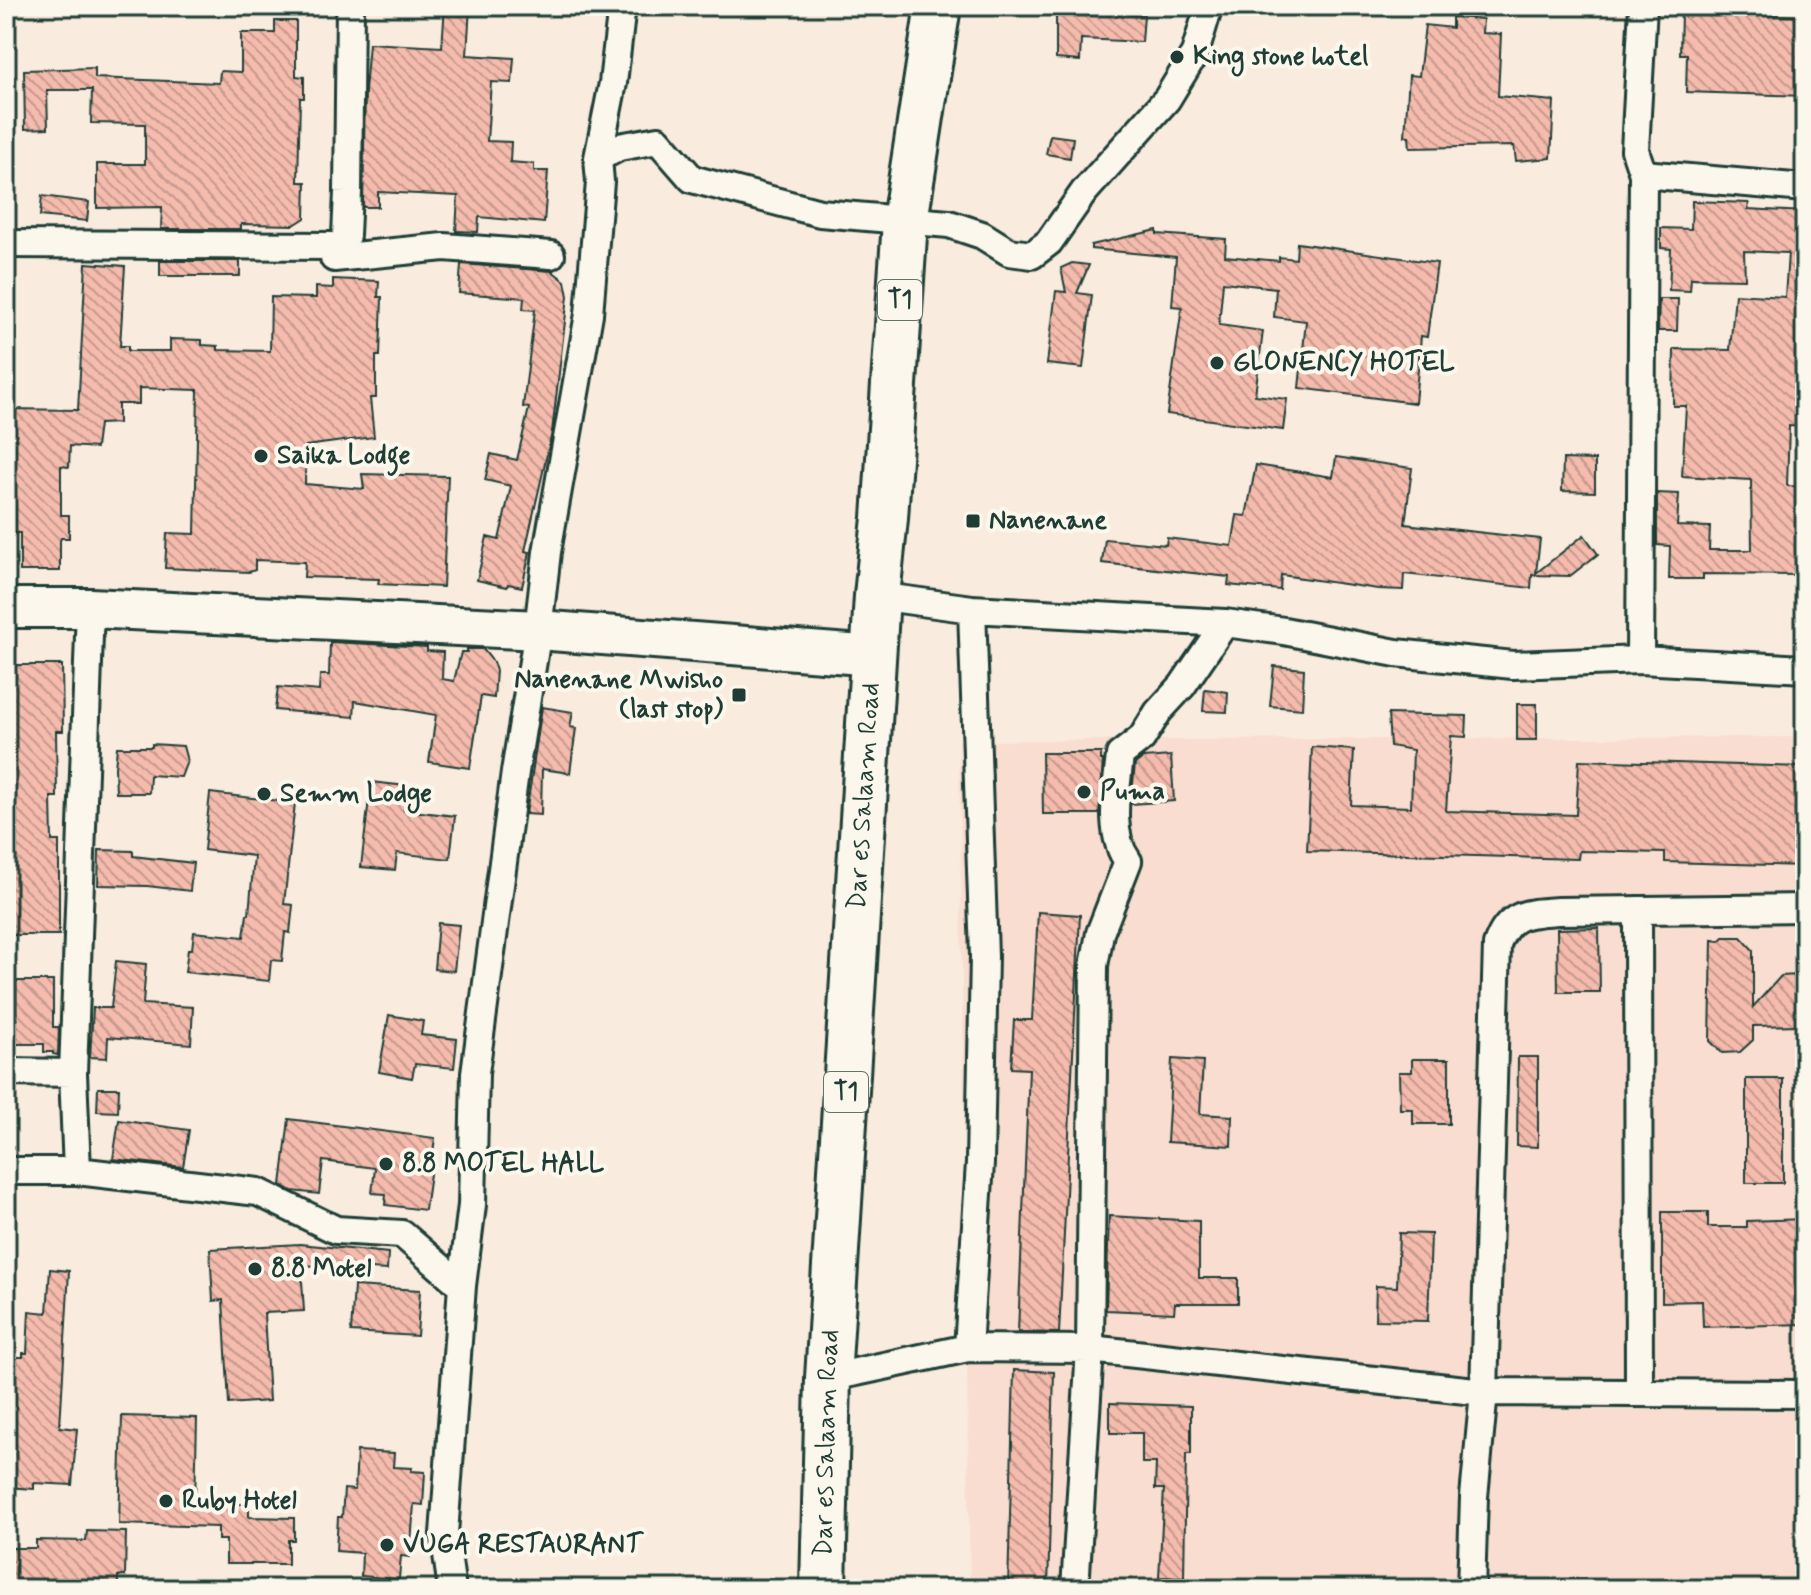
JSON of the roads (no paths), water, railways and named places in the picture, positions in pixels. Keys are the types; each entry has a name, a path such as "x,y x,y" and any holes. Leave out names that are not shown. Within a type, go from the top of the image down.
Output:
{"highway":[{"name":"Dar es Salaam Road","path":"823,1589 828,1378 877,596 905,221 938,6"}],"street":[{"path":"341,255 346,235 348,192 350,6"},
{"path":"452,1589 444,1534 462,1286 472,1205 475,1073 547,552 589,314 600,182 598,158 613,83 622,6"},
{"path":"598,158 619,147 658,140 692,179 820,213 949,224 982,235 1009,252 1032,255 1049,242 1084,192 1167,99 1195,53 1209,6"},
{"path":"1640,660 1643,174 1635,150 1643,6"},
{"path":"1643,174 1805,188"},
{"path":"6,244 332,246 334,258 444,247 551,255"},
{"path":"877,596 972,609 1225,623 1396,653 1513,665 1640,660 1805,669"},
{"path":"6,608 90,608 538,630 875,656"},
{"path":"77,1171 73,1073 90,608"},
{"path":"968,1348 980,1163 984,956 972,609"},
{"path":"1075,1589 1090,1349 1094,966 1100,933 1128,861 1118,848 1116,793 1120,755 1142,738 1225,623"},
{"path":"1471,1589 1474,1497 1484,1392 1497,945 1502,931 1512,919 1533,913 1805,908"},
{"path":"1638,910 1639,1391"},
{"path":"6,1072 73,1073"},
{"path":"6,1171 77,1171 258,1192 336,1230 402,1234 462,1286"},
{"path":"828,1378 968,1348 1090,1349 1484,1392 1805,1394"}],"place":[{"name":"King stone hotel","path":"1177,57"},
{"name":"GLONENCY HOTEL","path":"1217,363"},
{"name":"Saika Lodge","path":"261,456"},
{"name":"Nanenane","path":"973,521"},
{"name":"Nanenane Mwisho (last stop)","path":"739,695"},
{"name":"Puma","path":"1084,792"},
{"name":"Semm Lodge","path":"264,794"},
{"name":"8.8 MOTEL HALL","path":"386,1164"},
{"name":"8.8 Motel","path":"255,1269"},
{"name":"Ruby Hotel","path":"166,1501"},
{"name":"VUGA RESTAURANT","path":"387,1545"}]}
